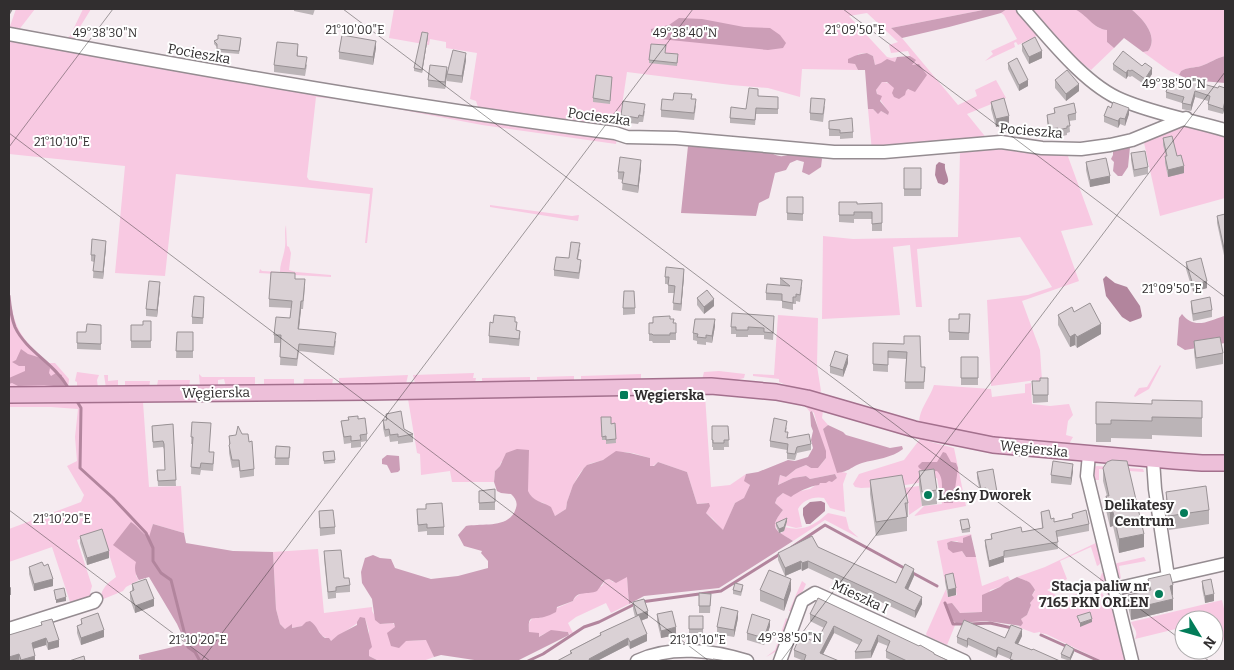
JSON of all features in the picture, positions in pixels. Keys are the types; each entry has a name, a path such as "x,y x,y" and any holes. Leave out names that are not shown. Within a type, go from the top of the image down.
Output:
{"main road":[{"name":"Węgierska","path":"9,395 369,392 711,386 776,392 807,398 912,429 993,445 1153,460 1225,463"}],"street":[{"path":"1023,9 1060,53 1091,84 1120,99 1168,115 1186,118 1225,130"},
{"name":"Pocieszka","path":"9,34 216,72 528,122 615,133 627,137 702,139 842,152 884,152 1010,140 1042,148 1078,144 1110,145 1132,140 1186,118"},
{"path":"1089,454 1087,476 1132,661"},
{"path":"1153,460 1155,489 1168,577"},
{"path":"1115,589 1225,564"},
{"name":"Mieszka I","path":"780,661 802,601 815,593 964,661"},
{"path":"9,629 94,602 96,599"},
{"path":"637,661 663,654 700,652 727,655 747,661"}],"shaded area":[{"path":"1062,8 1078,10 1095,25 1107,30 1107,42 1114,48 1091,70 1078,60 1031,9"},
{"path":"16,9 35,9 18,31 9,29"},
{"path":"83,9 91,9 72,40 64,39 70,36"},
{"path":"394,9 988,9 891,28 902,38 958,105 977,96 975,90 996,80 1006,98 967,114 988,140 872,151 868,109 873,109 876,112 881,111 888,115 876,90 882,82 906,90 911,89 912,57 908,51 891,53 889,45 898,42 867,13 849,16 887,57 897,57 895,62 875,65 873,56 867,53 858,54 855,64 858,70 802,69 800,97 768,88 627,72 618,132 550,118 478,107 476,101 470,99 477,53 446,48 446,42 430,39 429,45 389,38"},
{"path":"988,9 1007,9 1001,13 902,38 891,28"},
{"path":"1007,9 1018,9 1041,34 1018,45 1016,42 1014,43 1015,47 985,61 993,54 991,51 1017,39 1004,15 1001,13"},
{"path":"1074,9 1131,9 1145,23 1151,34 1152,40 1148,51 1143,52 1124,38 1114,48 1107,42 1107,30 1098,27"},
{"path":"1131,9 1225,9 1225,56 1201,66 1181,71 1179,75 1168,70 1143,52 1148,51 1151,45 1151,34 1145,23"},
{"path":"679,18 702,19 744,27 770,28 780,35 786,43 783,48 768,50 660,39 651,34 651,29 669,25"},
{"path":"9,37 86,55 617,138 616,144 482,125 355,101 316,97 307,177 309,180 373,188 367,243 365,243 370,194 176,174 165,276 115,273 125,166 9,154"},
{"path":"867,53 873,56 875,65 887,59 895,62 897,57 910,56 916,60 912,65 919,64 927,75 915,92 908,89 905,95 899,99 894,97 892,93 894,88 887,82 882,82 876,90 877,94 882,96 880,101 889,112 888,115 881,111 878,114 873,109 868,109 865,70 858,70 855,64 848,63 848,59"},
{"path":"1225,56 1225,83 1190,80 1179,75 1181,71 1201,66"},
{"path":"1182,123 1225,135 1225,198 1160,216 1143,138"},
{"path":"993,144 1066,151 1093,225 1061,231 1079,281 1022,301 1040,350 1042,381 1036,382 1036,380 991,386 987,300 1028,295 1052,287 1020,237 917,249 922,307 916,307 910,245 893,247 900,315 822,319 823,236 853,239 958,237 960,151 872,159 872,157"},
{"path":"1128,144 1130,147 1128,167 1122,176 1118,176 1113,171 1114,162 1111,159 1113,151 1109,149"},
{"path":"688,146 771,153 781,156 795,153 804,154 821,157 821,167 809,175 802,172 804,162 797,160 790,163 786,170 775,173 769,198 759,203 756,216 681,213"},
{"path":"939,162 945,164 948,182 944,185 938,183 935,175 936,165"},
{"path":"490,205 572,216 579,215 578,221 490,207"},
{"path":"286,225 287,246 291,253 289,270 331,275 331,277 259,273 260,269 262,271 280,272 285,247"},
{"path":"1106,276 1115,283 1127,287 1140,306 1141,318 1130,322 1122,317 1106,296 1103,279"},
{"path":"9,291 13,315 20,332 31,347 49,363 55,363 69,379 68,389 9,389"},
{"path":"1225,313 1225,343 1185,350 1177,345 1179,318 1182,314 1192,322 1202,323 1224,316"},
{"path":"778,315 818,318 817,366 821,391 819,394 799,391 779,382 779,379 753,376 753,374 774,375"},
{"path":"21,349 28,354 41,358 50,368 49,373 51,376 56,373 62,375 61,379 66,385 63,387 9,384 9,378 25,371 25,366 19,366 12,362 16,360"},
{"path":"1160,365 1149,389 1135,397 1139,388 1147,387"},
{"path":"719,371 745,374 744,378 733,381 702,380 704,372"},
{"path":"77,372 99,375 97,380 98,388 77,388 77,382 75,381"},
{"path":"474,373 475,383 415,384 413,375"},
{"path":"199,374 202,377 255,377 255,386 226,387 224,379 218,380 218,387 200,387"},
{"path":"641,374 641,380 581,381 581,376"},
{"path":"104,375 108,375 108,381 118,380 118,388 106,388"},
{"path":"408,375 406,384 339,385 339,378"},
{"path":"574,376 574,381 537,381 537,377"},
{"path":"530,377 530,382 482,383 482,378"},
{"path":"264,379 294,379 294,386 264,386"},
{"path":"304,379 333,379 332,385 303,386"},
{"path":"158,380 190,380 189,387 159,388 157,386"},
{"path":"125,381 150,381 149,388 125,388"},
{"path":"1031,383 1032,404 1050,406 1069,404 1073,415 1068,421 1066,435 1073,437 1069,444 997,439 919,423 919,418 934,385 991,389 992,397 1025,393 1025,384"},
{"path":"705,395 711,487 730,485 746,474 745,481 750,485 744,499 735,503 723,531 706,513 707,503 697,504 687,472 658,462 650,466 650,458 630,453 618,452 584,468 580,472 568,498 566,509 555,516 544,503 539,502 528,492 528,450 501,462 495,471 494,482 452,482 450,471 421,475 420,454 417,453 408,399"},
{"path":"143,402 149,487 181,486 184,533 153,524 150,538 139,530 136,576 139,580 126,587 123,591 101,600 103,589 116,577 102,531 77,540 92,586 90,593 96,596 71,605 52,547 9,562 9,529 81,502 84,495 67,466 77,461 75,437 78,409 9,407 9,404"},
{"path":"806,407 823,411 822,418 828,425 823,429 842,472 847,473 843,484 845,512 830,508 824,498 812,498 803,503 798,509 802,527 796,528 781,524 777,525 776,528 781,533 785,527 797,529 803,528 818,521 828,513 846,517 849,529 859,538 825,520 793,541 779,532 776,529 775,526 776,522 783,510 775,503 777,498 783,493 794,494 810,489 819,483 837,478 835,474 810,479 806,476 793,478 778,485 780,475 786,477 796,469 806,465 811,468 818,468 826,458 814,413 810,412"},
{"path":"812,411 826,451 826,458 818,468 811,468 806,465 796,469 786,477 780,475 778,485 793,478 806,476 810,479 835,474 837,478 832,482 820,483 791,497 783,493 777,498 775,503 783,510 776,522 776,529 793,541 719,588 644,596 629,604 627,577 616,583 609,579 605,580 597,591 577,595 573,601 557,607 556,612 546,617 531,619 529,622 529,632 539,633 539,637 551,630 568,632 569,635 517,661 481,661 441,655 434,657 426,640 406,641 399,648 391,646 387,633 395,627 394,623 380,624 375,620 372,599 362,583 361,572 365,558 373,555 391,559 395,568 431,579 458,576 488,568 488,561 481,553 482,551 464,546 458,535 466,526 495,524 513,515 517,506 515,499 511,494 497,491 494,482 495,471 500,466 506,453 517,449 529,450 528,491 535,499 551,507 555,516 566,509 573,485 587,465 603,460 616,451 650,458 650,466 654,466 658,462 687,472 697,504 709,503 710,506 706,513 723,530 735,503 744,498 750,485 744,481 746,474 758,472 788,460 795,461 808,457 813,448 810,412"},
{"path":"828,425 846,435 890,448 902,446 903,449 889,456 862,463 837,473 823,429"},
{"path":"920,439 954,448 966,506 914,516 924,506 942,504 937,478 899,486 855,487 853,484 859,474 904,460"},
{"path":"943,452 946,453 951,462 956,463 958,468 953,503 944,503 942,482 937,471 925,472 918,466 922,462 937,462"},
{"path":"387,455 399,456 400,470 398,472 391,473 387,465 382,464 382,459"},
{"path":"1094,467 1143,469 1144,472 1099,469 1099,480 1094,480"},
{"path":"919,486 922,506 909,515 908,495 905,494 904,488"},
{"path":"821,501 825,503 825,511 810,524 806,524 803,508 810,502"},
{"path":"131,522 149,537 153,524 184,533 186,543 233,551 273,552 276,609 280,624 285,629 292,624 292,628 302,626 310,621 325,638 329,638 331,641 357,625 360,617 365,618 372,647 369,650 369,656 379,661 144,661 139,659 139,655 186,644 177,624 149,577 139,580 135,571 136,562 113,545"},
{"path":"971,534 972,536 970,535 964,543 951,541 947,543 948,549 962,551 966,557 976,557 982,586 1008,576 1010,580 1000,587 990,590 983,612 960,613 952,603 950,619 956,623 947,645 926,634 946,589 948,597 957,595 953,580 945,582 937,541"},
{"path":"971,535 976,557 966,557 962,551 953,553 948,549 947,543 951,541 963,543 963,538"},
{"path":"1100,541 1103,558 1099,565 1097,566 1091,547 1060,561 1067,579 1047,590 1061,598 1077,594 1095,599 1102,593 1106,596 1110,588 1108,581 1100,581 1102,573 1105,573 1109,577 1129,661 1102,661 1046,634 1034,633 1018,627 1022,625 1021,619 1027,615 1033,598 1032,595 1035,591 1026,580 1017,577 1045,567"},
{"path":"318,549 324,613 372,607 372,611 380,624 393,623 406,641 427,640 434,657 423,661 379,661 369,656 369,631 365,618 331,641 321,635 319,631 303,626 285,629 280,624 276,609 273,552"},
{"path":"1144,557 1146,561 1119,566 1121,579 1117,575 1113,564"},
{"path":"627,576 629,604 611,613 606,603 576,617 568,623 573,633 569,634 564,631 553,632 539,637 529,632 529,623 533,617 540,618 573,601 578,595 602,586 605,580 609,579 613,582"},
{"path":"1017,577 1029,582 1035,590 1027,615 1021,619 1023,623 1021,626 987,621 956,623 950,619 946,604 952,603 960,613 982,612 982,595"},
{"path":"802,581 806,584 794,611 789,611"},
{"path":"1222,600 1225,613 1225,646 1224,610 1181,610"},
{"path":"1174,612 1174,629 1135,639 1136,632 1131,622"},
{"path":"786,618 790,621 777,651 766,657 775,650"}],"building":[{"path":"422,32 428,33 422,70 414,68"},
{"path":"218,35 241,38 239,51 217,49 217,44 214,41 218,39"},
{"path":"342,35 376,41 373,57 339,52"},
{"path":"1035,37 1042,51 1029,57 1022,44"},
{"path":"277,42 298,44 297,56 307,57 305,69 274,65"},
{"path":"651,44 666,45 665,53 678,54 677,63 649,60"},
{"path":"453,50 466,53 462,76 447,74"},
{"path":"1123,51 1142,66 1145,63 1152,68 1145,79 1132,70 1128,70 1126,73 1113,64"},
{"path":"1017,58 1028,80 1019,85 1008,63"},
{"path":"430,65 447,67 445,82 428,80"},
{"path":"1067,70 1079,84 1066,94 1055,80"},
{"path":"596,75 612,77 610,101 593,98"},
{"path":"1170,80 1187,85 1188,80 1225,88 1223,109 1208,104 1210,96 1195,91 1191,105 1182,103 1184,97 1166,92"},
{"path":"749,88 758,89 758,96 778,97 778,109 756,108 755,120 730,118 731,107 746,109"},
{"path":"674,93 692,94 691,99 696,99 694,113 661,110 662,99 673,100"},
{"path":"811,98 825,99 823,114 810,113"},
{"path":"1004,98 1009,116 996,119 991,102"},
{"path":"623,101 645,104 643,116 639,115 638,118 621,115"},
{"path":"1113,102 1129,108 1125,119 1120,118 1118,121 1104,116 1108,106 1111,108"},
{"path":"1074,103 1076,113 1068,115 1070,126 1058,130 1058,128 1049,129 1047,115 1055,113 1054,108"},
{"path":"852,118 853,132 840,133 840,130 829,129 829,121"},
{"path":"1172,136 1177,156 1181,155 1184,166 1168,170 1163,138"},
{"path":"1145,151 1148,167 1134,170 1131,153"},
{"path":"620,157 641,160 638,186 622,183 624,172 618,172"},
{"path":"1106,158 1110,176 1090,180 1086,162"},
{"path":"904,168 921,168 921,189 904,189"},
{"path":"787,197 803,197 803,214 787,213"},
{"path":"839,202 857,202 857,204 882,203 882,223 872,224 872,212 854,212 854,215 839,215"},
{"path":"1225,214 1225,253 1217,216"},
{"path":"92,239 106,241 103,272 93,271 95,255 91,255"},
{"path":"571,242 580,243 577,259 581,260 579,273 554,270 556,257 569,258"},
{"path":"1201,258 1207,281 1193,285 1186,262"},
{"path":"666,267 684,269 681,304 673,303 675,286 668,285 669,277 665,277"},
{"path":"271,272 295,273 295,279 305,279 298,329 336,333 334,347 299,344 297,359 280,357 281,335 274,335 276,317 290,318 292,301 269,299"},
{"path":"780,278 802,280 800,295 796,294 796,297 793,297 793,303 782,301 782,294 766,293 767,284 790,286"},
{"path":"149,281 160,282 157,310 146,309"},
{"path":"707,290 714,299 704,307 697,298"},
{"path":"624,291 634,291 635,308 623,308"},
{"path":"194,296 204,297 203,318 192,317"},
{"path":"1210,297 1212,310 1193,314 1191,301"},
{"path":"1090,303 1101,324 1077,337 1075,334 1070,337 1058,315 1072,307 1074,312"},
{"path":"732,313 774,316 773,333 764,332 764,328 748,327 748,330 736,330 736,327 731,327"},
{"path":"959,314 970,314 969,333 949,332 949,319 959,319"},
{"path":"494,315 515,317 515,322 517,322 516,330 520,331 519,339 489,336 490,322 493,323"},
{"path":"670,316 670,319 674,319 673,323 676,323 676,333 670,333 670,335 649,334 649,323 653,323 653,317"},
{"path":"695,319 715,319 712,336 706,335 706,338 697,337 698,334 693,333"},
{"path":"143,321 151,321 151,341 131,341 131,325 143,325"},
{"path":"87,324 101,325 101,344 77,343 77,332 86,332"},
{"path":"177,332 193,332 193,351 176,351"},
{"path":"904,336 920,336 921,367 925,367 924,382 905,382 907,352 888,351 888,365 873,364 873,343 904,344"},
{"path":"1220,337 1223,353 1196,358 1194,341"},
{"path":"835,351 848,355 843,370 830,366"},
{"path":"961,357 978,357 978,378 961,378"},
{"path":"1040,378 1048,378 1048,395 1033,395 1032,381 1040,381"},
{"path":"1152,400 1202,401 1202,418 1152,417 1152,421 1111,420 1111,424 1096,424 1096,402 1152,404"},
{"path":"401,411 404,429 413,434 398,437 398,434 390,435 389,429 385,430 383,420 387,420 386,414"},
{"path":"358,416 358,419 365,418 367,434 360,435 361,440 351,441 351,436 344,437 341,421 349,420 348,417"},
{"path":"601,417 611,417 611,424 615,423 616,439 606,440 606,436 602,437"},
{"path":"774,418 787,421 785,432 788,432 787,438 809,434 811,444 797,447 795,454 787,453 788,444 770,441"},
{"path":"192,422 211,423 209,452 214,452 213,464 201,463 200,468 191,467"},
{"path":"173,424 176,480 158,481 157,470 165,470 164,444 163,441 153,442 152,426"},
{"path":"238,426 242,434 248,434 249,442 252,441 254,469 240,471 239,460 232,460 229,436 236,435"},
{"path":"712,426 728,426 729,440 724,440 724,443 713,443"},
{"path":"276,446 290,447 289,458 275,458"},
{"path":"334,451 335,460 324,461 323,452"},
{"path":"1112,460 1127,461 1144,534 1119,539 1113,512 1110,513 1106,496 1109,496 1103,468 1107,462"},
{"path":"1053,461 1073,464 1071,478 1051,475"},
{"path":"934,469 937,490 922,492 919,471"},
{"path":"993,469 997,492 987,494 986,488 981,489 977,472"},
{"path":"902,475 908,503 905,503 907,517 876,522 870,480"},
{"path":"1206,486 1209,510 1169,516 1166,492"},
{"path":"495,489 495,502 479,503 479,491"},
{"path":"442,503 444,527 427,528 427,524 418,525 417,509 426,509 426,504"},
{"path":"333,510 335,527 320,528 319,511"},
{"path":"1049,510 1051,519 1054,518 1054,522 1073,518 1072,514 1086,510 1089,524 1056,531 1058,542 1004,551 1004,556 989,561 985,540 992,539 991,534 1021,527 1022,532 1043,528 1041,512"},
{"path":"787,518 784,527 779,529 776,523"},
{"path":"968,519 970,528 962,530 960,520"},
{"path":"102,529 109,551 87,558 80,536"},
{"path":"812,536 818,547 896,583 905,564 914,569 905,588 922,597 915,611 808,561 802,563 801,561 785,568 778,553"},
{"path":"341,550 344,578 349,578 350,585 336,587 336,591 328,592 324,551"},
{"path":"42,562 44,566 48,564 53,579 34,584 29,567"},
{"path":"769,570 791,579 784,600 760,590"},
{"path":"953,573 956,588 948,590 945,575"},
{"path":"1170,574 1173,585 1170,586 1173,599 1131,609 1128,595 1151,590 1148,579"},
{"path":"146,579 154,599 135,606 130,592 134,590 132,584"},
{"path":"1211,579 1214,594 1205,596 1202,581"},
{"path":"735,583 743,585 741,592 733,590"},
{"path":"64,588 66,597 56,600 54,590"},
{"path":"699,593 711,594 710,606 699,606"},
{"path":"818,598 920,645 949,661 907,661 886,651 890,641 878,635 871,651 855,652 862,640 834,626 820,653 839,661 804,661 806,655 794,650 800,636 816,642 827,622 810,614"},
{"path":"644,599 648,611 637,615 633,602"},
{"path":"721,607 738,611 734,630 717,627"},
{"path":"672,611 676,627 661,631 657,614"},
{"path":"1090,612 1092,619 1080,623 1077,616"},
{"path":"98,613 104,630 81,638 77,626 82,624 81,619"},
{"path":"752,614 770,620 764,638 747,633"},
{"path":"639,615 647,634 630,642 628,638 589,659 590,661 557,661 572,653 570,651 601,635 600,633"},
{"path":"689,616 703,616 703,629 689,629"},
{"path":"52,619 59,640 48,643 46,638 32,643 35,656 21,660 19,654 9,657 9,635 42,625 41,622"},
{"path":"964,620 1005,638 1011,625 1022,629 1015,643 1060,661 1015,661 1010,659 1012,653 998,647 996,651 968,638 967,641 957,637"},
{"path":"1066,644 1074,649 1070,658 1061,654"},
{"path":"84,656 85,661 69,661"}],"waterway":[{"path":"9,296 15,327 20,335 55,370 67,386"},
{"path":"78,403 81,408 80,468 113,498 146,533 153,548 153,561 161,573 171,580 188,647 195,652 200,661"},
{"path":"792,547 825,525 906,569"},
{"path":"641,602 721,591 780,554"},
{"path":"911,572 937,586"},
{"path":"945,603 953,624 965,624"},
{"path":"528,661 543,654 584,627 599,622 635,604"},
{"path":"971,624 990,623 1012,628"},
{"path":"1041,635 1099,661"}],"place":[{"name":"Węgierska","path":"624,395"},
{"name":"Leśny Dworek","path":"928,495"},
{"name":"Delikatesy Centrum","path":"1184,513"},
{"name":"Stacja paliw nr 7165 PKN ORLEN","path":"1159,594"}]}
